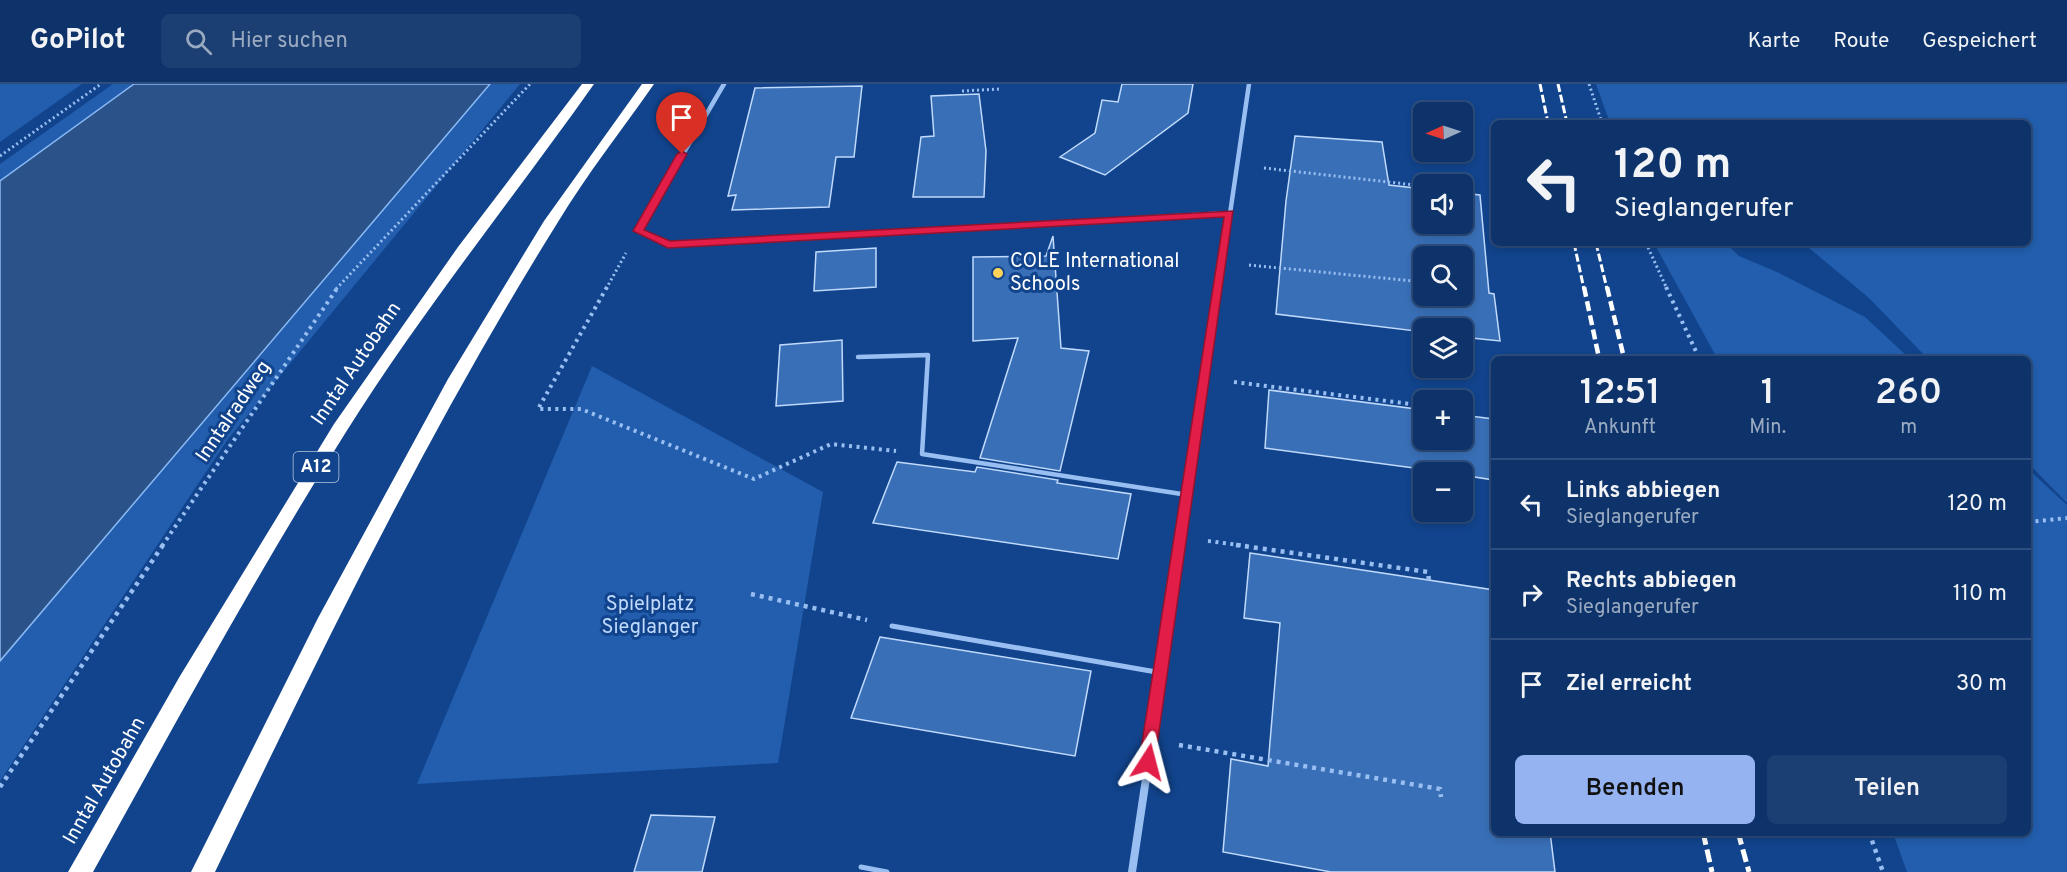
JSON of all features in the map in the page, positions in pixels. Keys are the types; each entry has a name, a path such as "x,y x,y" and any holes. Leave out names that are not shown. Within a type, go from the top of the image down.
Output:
{"highway":[{"name":"Inntal Autobahn","path":"80,872 187,682 340,428 463,250 588,84"},
{"path":"203,872 312,647 432,423 551,220 648,84"}],"street":[{"path":"724,84 638,231 668,245 1229,213"},
{"path":"1132,872 1249,84"}],"lane":[{"path":"858,357 928,355 922,454 1188,495"},
{"path":"892,626 1162,673"},
{"path":"861,867 887,872"}],"path":[{"path":"0,156 101,84"},
{"name":"Inntalradweg","path":"0,787 331,294 530,84"},
{"path":"1589,84 1601,120"},
{"path":"962,91 1000,89"},
{"path":"1237,165 1413,185"},
{"path":"638,231 538,409 581,409 754,479 831,444 922,454"},
{"path":"1647,246 1699,356"},
{"path":"1222,262 1413,281"},
{"path":"1205,378 1347,398 1413,404"},
{"path":"2031,522 2067,518"},
{"path":"1182,537 1428,572 1429,580"},
{"path":"1345,561 1345,568"},
{"path":"751,594 892,626"},
{"path":"1151,740 1440,789 1441,797"},
{"path":"1342,772 1342,779"},
{"path":"1870,836 1883,872"}],"green space":[{"path":"0,84 82,84 0,142"},
{"path":"113,84 134,84 0,181 0,164"},
{"path":"490,84 520,84 228,439 0,781 0,661"},
{"path":"1596,84 2067,84 2067,503 2031,466 2031,356 1925,356 1869,298 1807,246 2031,246 2031,120 1609,120"},
{"path":"1656,246 1729,246 1739,256 1777,272 1865,317 1907,356 1716,356"},
{"name":"Spielplatz Sieglanger","path":"592,366 823,492 778,763 417,784"},
{"path":"2031,472 2067,505 2067,872 1907,872 1894,836 2031,836"}],"shaded area":[{"path":"134,84 490,84 0,661 0,181"}],"building":[{"path":"1122,84 1193,84 1188,113 1105,175 1060,157 1095,133 1102,100 1118,102"},
{"path":"862,86 854,157 836,157 829,207 732,210 736,195 728,196 755,88"},
{"path":"979,94 986,151 984,197 913,197 921,137 934,136 931,96"},
{"path":"1295,136 1382,142 1389,185 1413,188 1413,234 1473,234 1473,194 1480,195 1489,293 1494,294 1500,341 1473,338 1473,318 1413,318 1413,331 1276,314 1286,201"},
{"path":"1053,236 1061,348 1089,351 1060,471 980,458 1018,338 973,341 973,257 1046,256"},
{"path":"876,248 876,287 814,291 816,252"},
{"path":"842,340 843,401 776,406 780,345"},
{"path":"1269,390 1413,409 1413,450 1473,450 1473,416 1491,419 1491,480 1473,477 1473,462 1413,462 1413,468 1265,448"},
{"path":"897,462 975,472 977,467 1058,480 1057,483 1131,494 1118,559 873,523"},
{"path":"1250,553 1491,590 1491,836 1550,836 1555,872 1331,872 1223,852 1231,759 1268,766 1280,623 1244,618"},
{"path":"880,637 1091,671 1075,756 851,718"},
{"path":"651,815 715,817 702,872 634,872"}],"railway":[{"path":"1540,84 1547,120"},
{"path":"1558,84 1566,120"},
{"path":"1575,246 1584,289"},
{"path":"1597,246 1607,289"},
{"path":"1584,287 1599,356"},
{"path":"1607,287 1624,356"},
{"path":"1704,836 1712,872"},
{"path":"1739,836 1749,872"}],"place":[{"name":"COLE International Schools","path":"998,273"}],"route":[{"path":"682,154 638,231 668,245 1229,213 1148,762"}]}
